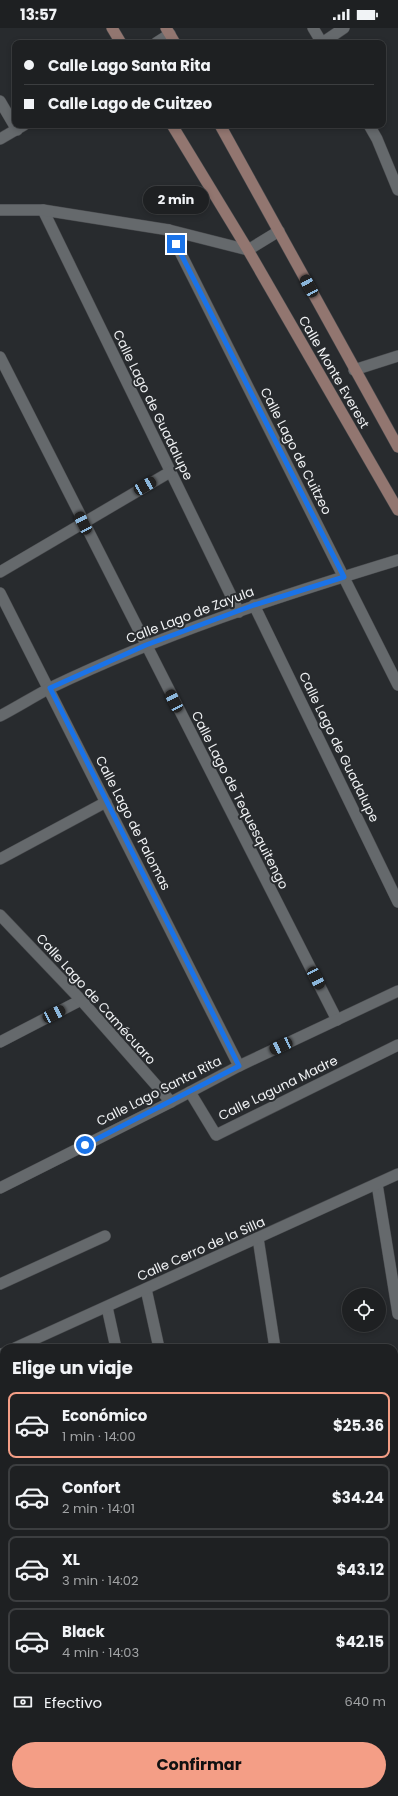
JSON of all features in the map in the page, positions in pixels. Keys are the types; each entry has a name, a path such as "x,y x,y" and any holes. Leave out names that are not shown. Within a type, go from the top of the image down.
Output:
{"main road":[{"path":"112,28 120,40"},
{"name":"Calle Monte Everest","path":"174,128 248,250 398,510"},
{"name":"Calle Monte Everest","path":"222,128 354,370 398,447"}],"street":[{"path":"313,28 320,40"},
{"path":"326,40 344,28"},
{"path":"161,40 170,35"},
{"path":"0,101 12,117"},
{"path":"0,139 18,128"},
{"path":"371,128 377,139 398,190"},
{"path":"0,210 43,210 169,230 248,250 279,231"},
{"name":"Calle Lago de Guadalupe","path":"43,210 238,612"},
{"name":"Calle Lago de Cuitzeo","path":"169,230 398,685"},
{"path":"354,370 398,356"},
{"name":"Calle Lago de Tequesquitengo","path":"0,357 83,523 337,1020"},
{"path":"0,572 170,472"},
{"name":"Calle Lago de Zayula","path":"0,716 50,688 146,645 254,605 398,560"},
{"name":"Calle Lago de Palomas","path":"0,593 50,688 239,1066"},
{"name":"Calle Lago de Guadalupe","path":"254,605 398,902"},
{"path":"0,859 106,802"},
{"name":"Calle Lago de Camécuaro","path":"0,915 81,1000 171,1102"},
{"name":"Calle Lago Santa Rita","path":"0,1188 239,1066 398,991"},
{"path":"0,1042 81,1000"},
{"name":"Calle Laguna Madre","path":"190,1092 216,1135 398,1045"},
{"name":"Calle Cerro de la Silla","path":"24,1344 398,1174"},
{"path":"377,1184 398,1314"},
{"path":"0,1284 105,1236"},
{"path":"258,1238 274,1344"},
{"path":"146,1289 158,1344"},
{"path":"107,1307 115,1344"}],"route":[{"path":"85,1145 239,1066 50,688 146,645 254,605 344,577 176,244"}]}
